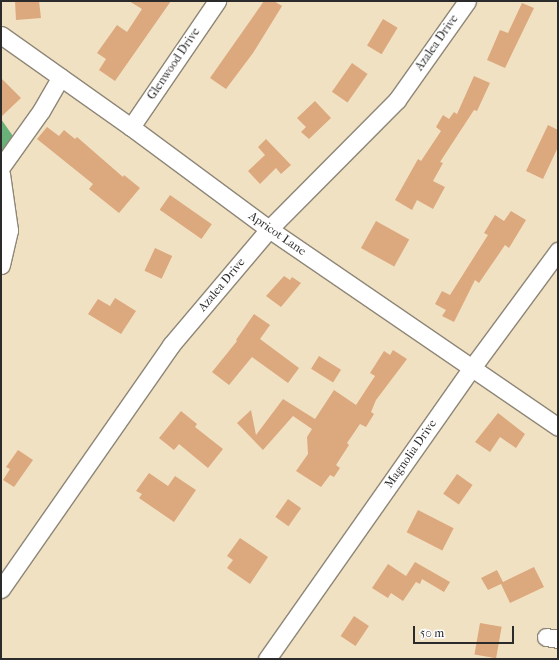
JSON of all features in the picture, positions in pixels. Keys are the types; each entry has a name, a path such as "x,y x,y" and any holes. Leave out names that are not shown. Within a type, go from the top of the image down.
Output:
{"street":[{"name":"Glenwood Drive","path":"131,127 217,1"},
{"name":"Azalea Drive","path":"1,589 171,345 269,229 396,100 467,1"},
{"name":"Apricot Lane","path":"1,35 131,127 269,229 471,369 558,427"},
{"path":"1,167 41,111 61,77"},
{"path":"1,174 9,230 1,265"},
{"name":"Magnolia Drive","path":"267,659 471,369 558,251"}],"green space":[{"path":"1,119 15,139 1,159"}],"building":[{"path":"15,1 39,1 41,18 16,20"},
{"path":"129,1 171,1 115,81 99,70 106,59 97,53 117,25 127,32 142,9"},
{"path":"264,1 274,1 282,6 253,53 226,89 210,78"},
{"path":"522,3 534,8 505,68 487,60 500,30 508,33"},
{"path":"383,19 398,28 382,54 367,46"},
{"path":"352,63 368,74 347,103 332,92"},
{"path":"474,76 490,83 477,111 474,110 440,162 443,163 433,181 445,187 433,209 417,200 412,210 395,200 418,159 421,161 441,131 436,127 443,115 449,119 454,112 457,114"},
{"path":"1,78 21,98 1,117"},
{"path":"315,101 331,118 309,139 301,132 306,127 297,118"},
{"path":"548,125 558,130 558,147 543,179 526,171"},
{"path":"47,127 59,136 64,130 75,139 77,137 123,177 124,175 140,188 119,213 89,189 93,184 37,139"},
{"path":"266,139 291,165 281,174 276,168 260,184 248,171 265,155 258,147"},
{"path":"170,195 212,224 201,239 160,210"},
{"path":"511,211 526,220 509,248 505,245 479,283 475,280 454,322 442,316 446,310 435,304 442,291 450,295 488,235 484,233 495,215 504,221"},
{"path":"376,221 409,239 394,267 361,248"},
{"path":"155,248 172,256 162,279 144,271"},
{"path":"284,276 290,280 292,277 301,283 281,307 266,296"},
{"path":"115,298 136,311 121,334 88,314 98,299 110,306"},
{"path":"254,314 270,325 260,339 299,368 288,383 252,357 229,385 212,372 237,341 236,340"},
{"path":"393,350 407,359 376,400 371,412 374,414 366,427 360,424 347,443 349,445 336,465 340,468 334,477 330,475 321,487 296,471 308,454 307,437 312,429 293,416 263,450 237,423 251,410 256,435 283,399 315,419 334,390 356,405 375,376 370,373 384,351 390,355"},
{"path":"319,356 341,370 333,382 311,369"},
{"path":"181,411 197,424 195,427 223,449 208,468 179,444 174,450 159,438"},
{"path":"498,413 525,434 516,448 500,437 490,452 475,442"},
{"path":"18,450 33,460 14,487 3,480 10,469 6,467"},
{"path":"149,473 168,486 175,476 196,490 174,522 139,498 142,494 136,491"},
{"path":"457,474 473,485 459,505 443,494"},
{"path":"288,499 301,508 288,526 275,517"},
{"path":"418,510 454,528 442,550 407,532"},
{"path":"240,538 268,557 250,584 227,568 233,560 227,556"},
{"path":"415,562 450,582 444,592 422,579 420,584 416,582 403,601 391,593 388,598 372,588 388,564 406,576"},
{"path":"534,567 544,587 510,603 501,584 488,590 481,578 497,570 503,582"},
{"path":"354,616 369,626 356,646 341,636"},
{"path":"480,623 502,627 496,658 474,655"}]}
